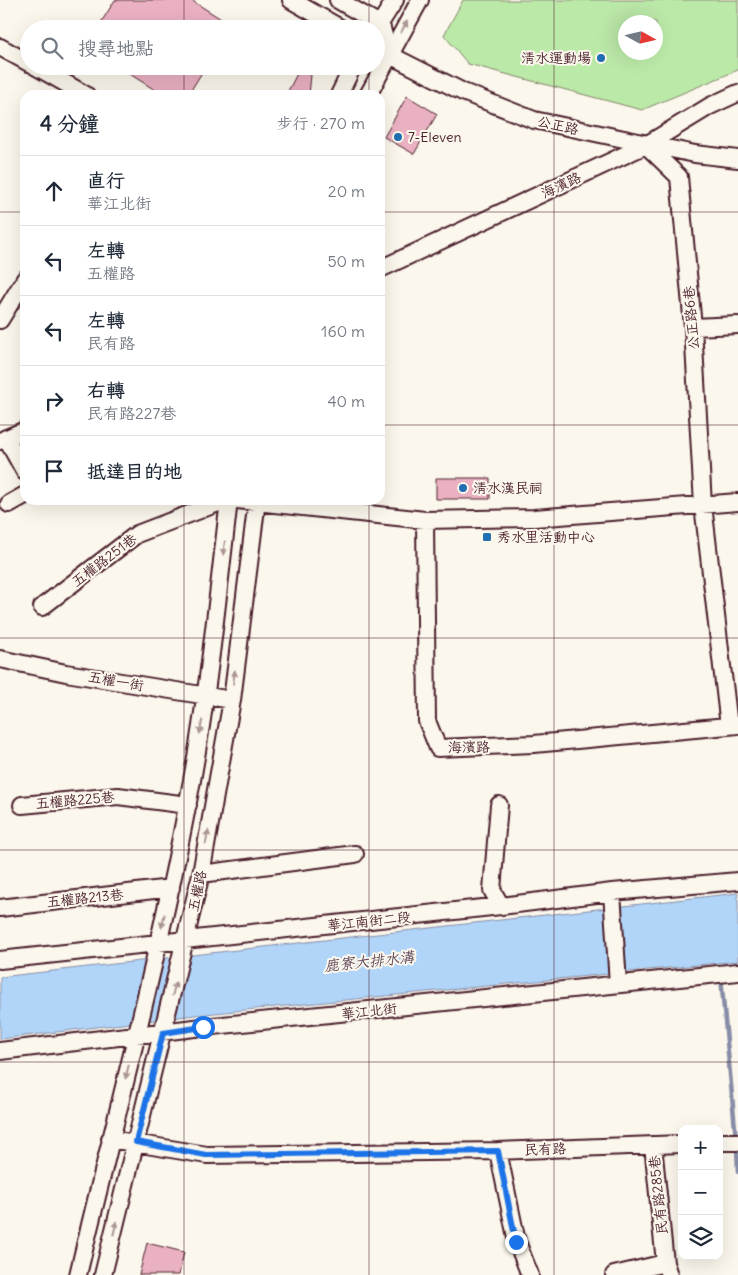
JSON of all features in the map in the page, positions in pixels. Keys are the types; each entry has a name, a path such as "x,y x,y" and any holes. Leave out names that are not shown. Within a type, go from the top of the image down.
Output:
{"street":[{"path":"291,0 326,20"},
{"path":"338,0 368,20"},
{"path":"383,20 395,0"},
{"path":"385,48 420,0"},
{"path":"0,47 20,58"},
{"name":"公正路","path":"385,52 463,92 534,120 646,145 695,154 738,159"},
{"path":"51,75 77,90"},
{"path":"342,90 349,75"},
{"path":"370,90 375,75"},
{"name":"海濱路","path":"385,267 646,145 710,106 738,93"},
{"name":"公正路6巷","path":"646,145 678,177 693,328 703,505"},
{"path":"0,320 20,287"},
{"path":"693,328 738,324"},
{"path":"20,432 3,439 20,464"},
{"path":"9,504 20,498"},
{"path":"292,505 426,520 534,518 738,502"},
{"name":"五權路251巷","path":"42,607 137,534 215,505"},
{"name":"五權路","path":"78,1275 157,950 188,805 207,696 227,505"},
{"name":"五權路","path":"103,1275 201,874 232,700 256,505"},
{"name":"海濱路","path":"426,520 427,722 438,748 534,744 734,725 703,505"},
{"name":"五權一街","path":"0,659 232,700"},
{"name":"五權路225巷","path":"22,805 118,796 188,805"},
{"path":"499,805 492,890 501,906"},
{"path":"201,874 355,854"},
{"name":"華江南街二段","path":"0,960 157,950 501,906 613,897 738,881"},
{"name":"五權路213巷","path":"0,908 171,888"},
{"path":"613,897 618,981"},
{"name":"華江北街","path":"0,1051 137,1029 203,1027 387,1010 618,981 738,972"},
{"name":"民有路","path":"110,1140 136,1142 206,1155 498,1151 678,1144"},
{"path":"723,1142 738,1142"},
{"name":"民有路285巷","path":"653,1145 667,1269"},
{"path":"498,1151 516,1242 530,1275"},
{"path":"614,1275 667,1269"}],"green space":[{"name":"清水運動場","path":"463,0 738,0 738,70 642,110 468,64 444,35"}],"water":[{"name":"鹿寮大排水溝","path":"738,893 738,961 195,1015 0,1039 0,977"}],"building":[{"path":"115,0 191,0 223,20 103,20"},
{"path":"131,75 200,75 191,90 155,90"},
{"path":"296,75 311,75 310,90 289,90"},
{"path":"407,96 437,114 414,154 385,138"},
{"name":"清水漢民祠","path":"436,478 490,478 490,499 436,499"},
{"path":"147,1243 184,1252 179,1275 139,1275"}],"waterway":[{"path":"721,977 736,1139"},
{"path":"737,1146 738,1172"}],"place":[{"name":"清水運動場","path":"601,58"},
{"name":"7-Eleven","path":"398,137"},
{"name":"清水漢民祠","path":"463,488"},
{"name":"秀水里活動中心","path":"487,537"}],"route":[{"path":"203,1027 163,1033 136,1142 206,1155 498,1151 516,1242"}]}
